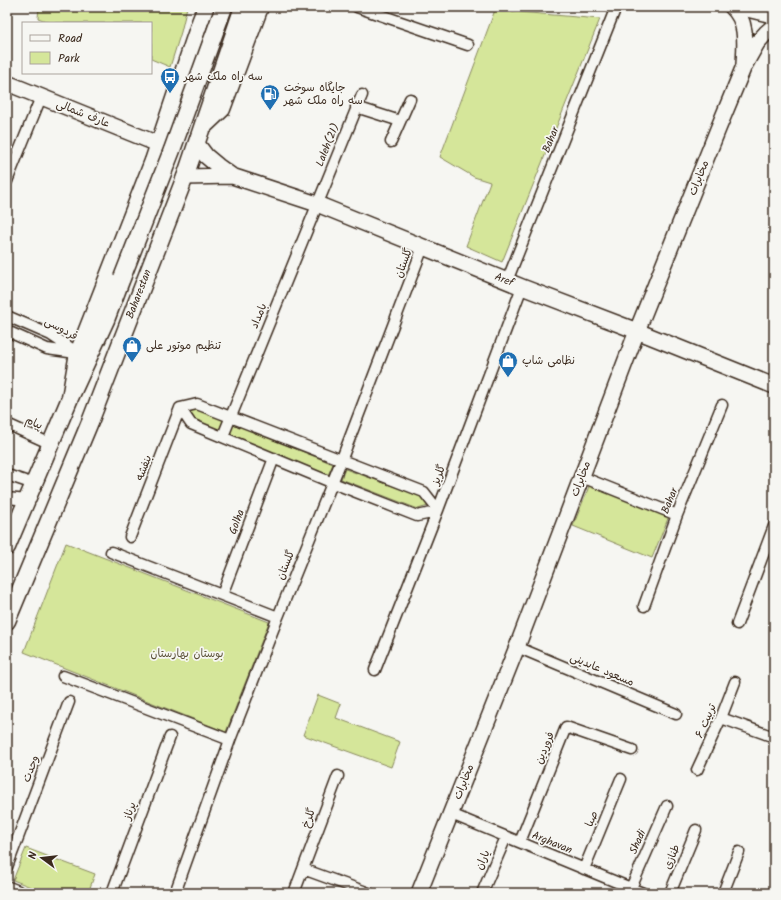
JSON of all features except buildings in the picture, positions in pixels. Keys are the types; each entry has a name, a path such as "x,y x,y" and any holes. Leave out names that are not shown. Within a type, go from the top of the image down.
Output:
{"main road":[{"name":"Baharestan","path":"7,547 70,398 106,320 172,150 224,7"},
{"name":"Baharestan","path":"7,620 90,422 185,177 243,7"},
{"path":"201,128 222,109 260,7"},
{"path":"741,7 774,15"},
{"name":"Baharestan","path":"70,398 78,353 158,144 204,12"},
{"path":"180,84 200,41 208,33 213,31 218,31 225,39 220,75"}],"street":[{"path":"357,7 468,45"},
{"name":"Bahar","path":"508,281 616,7"},
{"path":"732,7 738,12 743,23 745,40 744,66"},
{"path":"744,66 757,43 774,26"},
{"name":"مخابرات","path":"419,893 517,647 637,331 744,66"},
{"name":"عارف شمالی","path":"7,83 158,144"},
{"name":"Laleh(21)","path":"317,204 362,95"},
{"path":"7,182 41,97"},
{"path":"391,142 410,99"},
{"path":"356,107 400,121"},
{"path":"197,144 206,156 232,176"},
{"path":"185,177 232,176"},
{"name":"Aref","path":"232,176 317,204 522,287 774,386"},
{"name":"بامداد","path":"223,436 317,204"},
{"name":"گلستان","path":"175,893 230,740 333,483 423,247"},
{"name":"گلریز","path":"376,670 438,511 522,287"},
{"path":"8,332 11,318"},
{"name":"فردوسی","path":"11,318 51,335 78,353"},
{"name":"فردوسی","path":"8,332 47,349 78,353"},
{"path":"197,404 230,417 424,492 438,511 418,516 333,483 191,424 180,408 197,404"},
{"name":"Bahar","path":"644,606 677,515 722,405"},
{"name":"بنفشه","path":"130,537 180,408"},
{"name":"پیام","path":"7,424 51,444"},
{"name":"Golha","path":"222,595 274,458"},
{"path":"7,475 34,484"},
{"path":"582,477 677,515"},
{"path":"7,498 27,500"},
{"path":"737,624 774,526"},
{"path":"111,552 278,618"},
{"name":"مسعود عابدینی","path":"517,647 676,714"},
{"path":"63,676 230,740"},
{"name":"تربیت ۶","path":"697,770 721,718 735,682"},
{"name":"وحدت","path":"7,867 69,702"},
{"path":"721,718 774,738"},
{"name":"فروردین","path":"520,842 566,727 632,750"},
{"name":"پرناز","path":"112,893 170,737"},
{"name":"گلرخ","path":"294,893 338,776"},
{"name":"صبا","path":"584,869 621,779"},
{"name":"Shadi","path":"631,888 667,806"},
{"name":"Arghavan","path":"451,814 643,893"},
{"name":"طنازی","path":"670,893 696,830"},
{"name":"یاران","path":"482,893 506,837"},
{"path":"723,893 739,852"},
{"path":"303,870 369,893"},
{"path":"7,889 17,893"}],"green space":[{"path":"39,7 187,7 170,67 152,59 152,22 48,22 38,18"},
{"path":"495,10 600,19 502,262 466,246 490,182 474,177 440,157"},
{"path":"197,409 224,419 219,430 194,420 189,412"},
{"path":"233,423 333,464 328,475 229,435"},
{"path":"345,469 421,496 428,506 418,509 341,479"},
{"path":"590,484 669,516 652,558 573,526"},
{"name":"بوستان بهارستان","path":"66,543 269,622 226,732 24,652"},
{"path":"318,695 341,704 336,718 400,742 391,767 303,735"},
{"path":"26,848 95,874 88,893 46,893 13,880"}],"place":[{"name":"سه راه ملک شهر","path":"170,94"},
{"name":"جایگاه سوخت سه راه ملک شهر","path":"270,111"},
{"name":"تنظیم موتور علی","path":"132,363"},
{"name":"نظامی شاپ","path":"508,378"}]}
